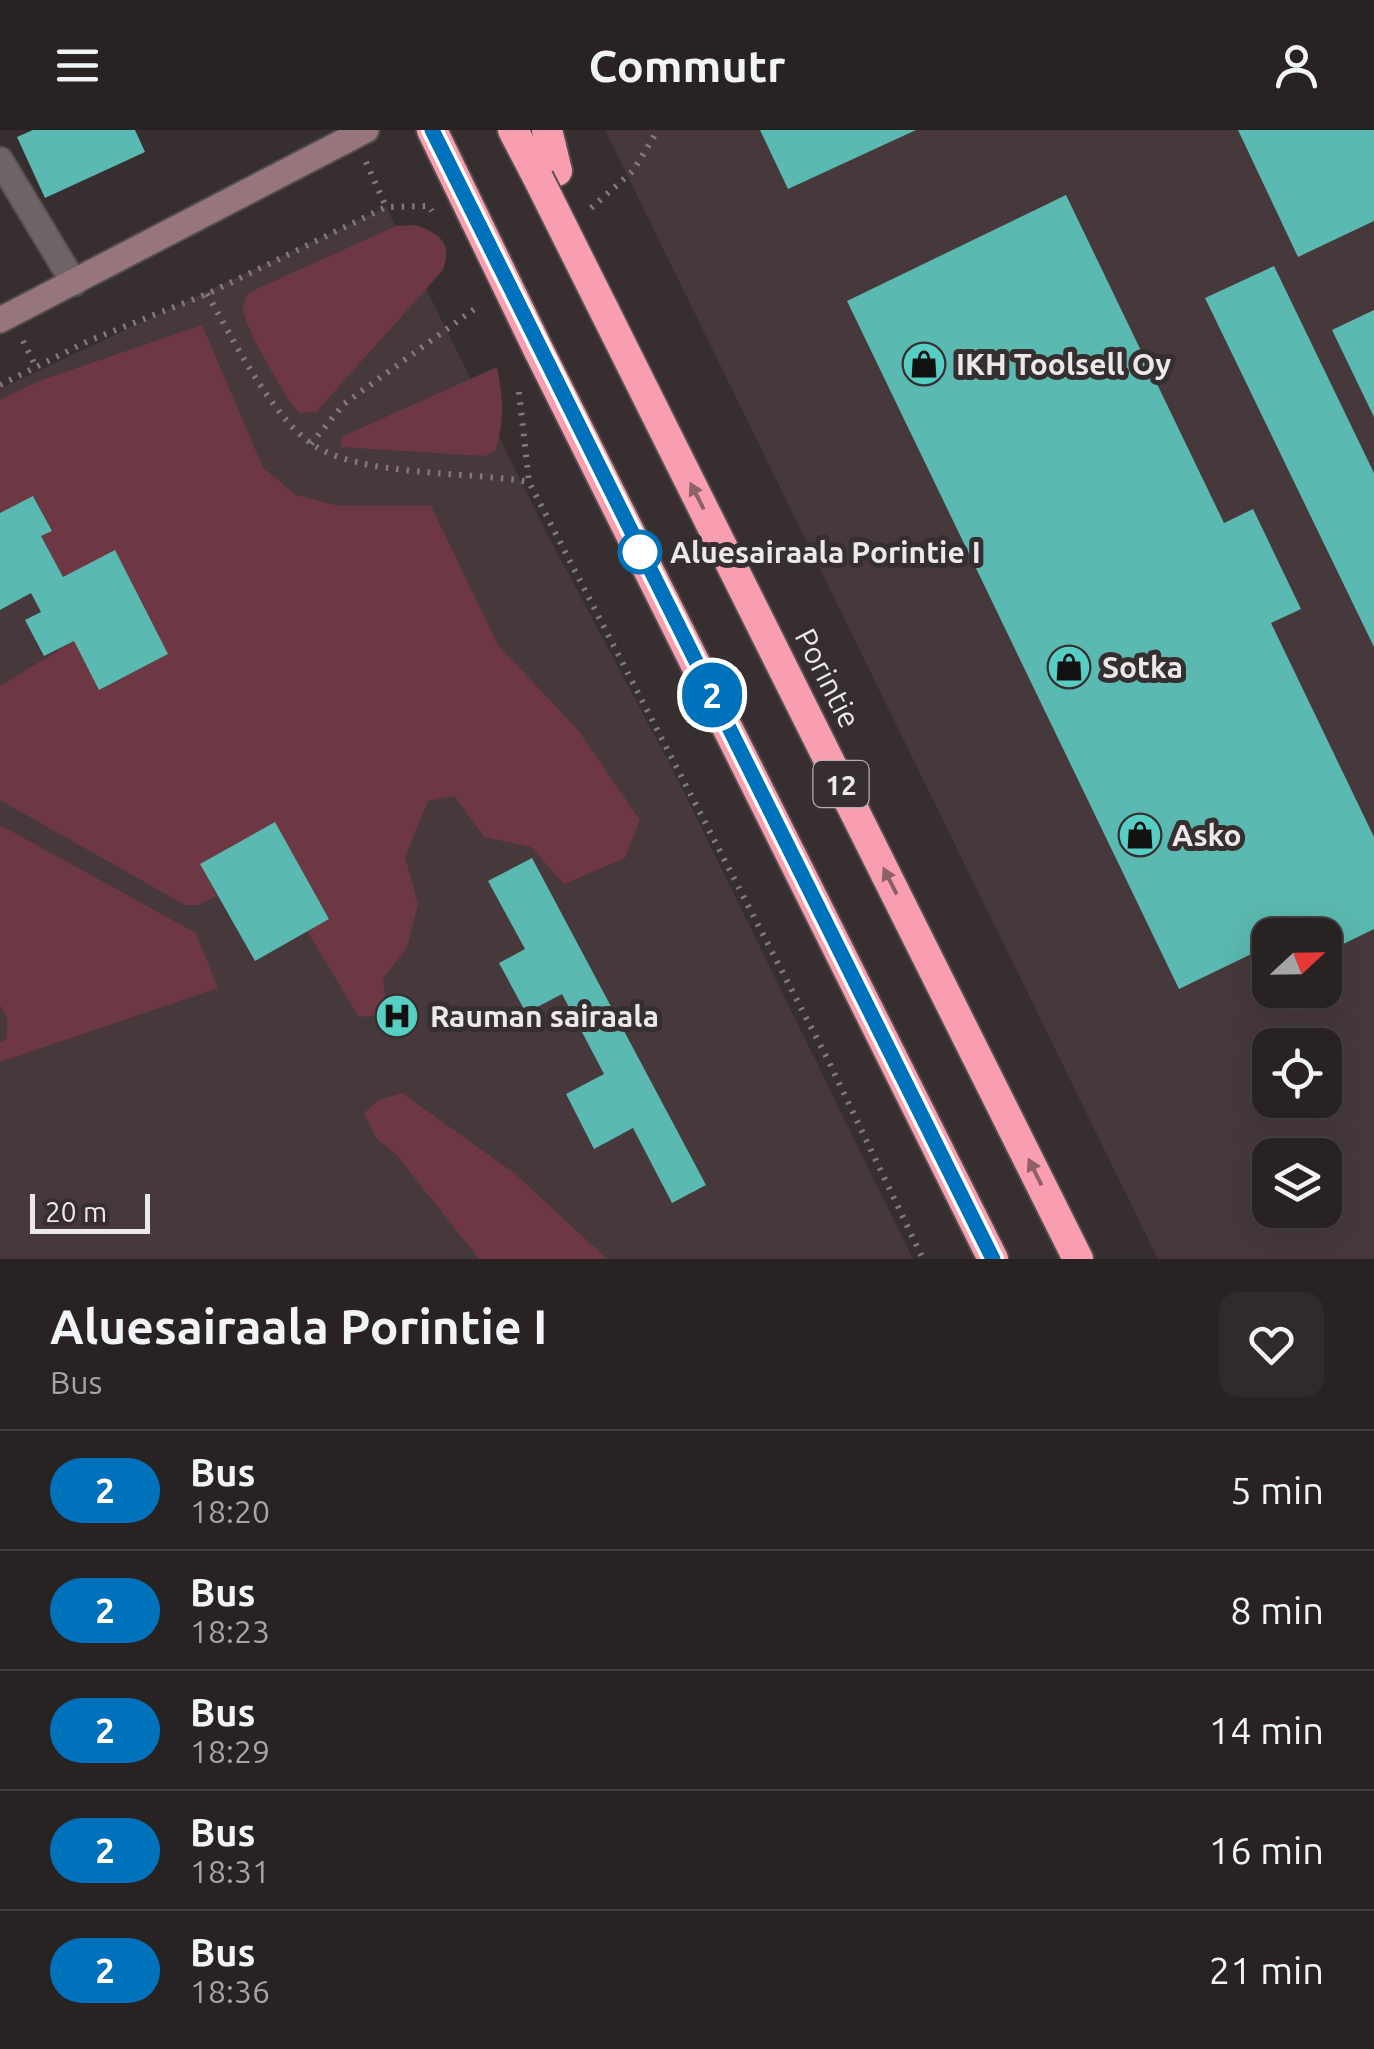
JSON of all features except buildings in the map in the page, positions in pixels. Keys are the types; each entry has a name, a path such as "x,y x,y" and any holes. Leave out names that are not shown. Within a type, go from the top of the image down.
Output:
{"highway":[{"name":"12","path":"432,130 993,1259"},
{"name":"Porintie","path":"513,130 548,175 604,310 1078,1259"},
{"name":"12","path":"547,130 548,175"}],"main road":[{"path":"0,320 366,130"}],"street":[{"path":"0,160 74,283"}],"path":[{"path":"0,385 88,340 207,294 386,206 429,206 437,218"},
{"path":"207,294 260,386 311,444 341,457 401,470 482,474 529,482"},
{"path":"311,444 344,404 476,308"},
{"path":"518,389 529,482 828,1060 923,1259"}],"shaded area":[{"path":"605,130 1374,130 1374,1259 1158,1259"},
{"name":"Rauman sairaala","path":"386,207 545,530 675,774 913,1259 0,1259 0,389"},
{"path":"414,225 442,240 446,253 443,270 316,412 299,413 250,330 243,308 248,293 396,226"},
{"path":"202,325 263,468 296,495 338,506 431,506 498,645 578,730 640,820 625,858 564,884 531,847 484,837 454,796 428,801 405,857 418,904 407,948 383,978 387,1014 359,1017 307,931 329,918 275,823 201,865 217,896 198,905 185,905 0,800 0,686 74,641 100,690 168,654 115,551 63,577 41,536 52,531 34,496 0,513 0,400 39,381"},
{"path":"497,367 502,409 495,451 485,456 341,447 341,438 350,433"},
{"path":"0,825 196,933 218,988 0,1062 0,1043 7,1038 7,1017 0,1005"},
{"path":"402,1093 514,1173 607,1259 479,1259 395,1153 376,1138 364,1113 378,1100"}],"bus line":[{"name":"2","path":"432,130 993,1259"}],"place":[{"name":"IKH Toolsell Oy","path":"924,364"},
{"name":"Aluesairaala Porintie I","path":"640,552"},
{"name":"Sotka","path":"1069,667"},
{"name":"Asko","path":"1140,835"},
{"name":"Rauman sairaala","path":"397,1016"}]}
